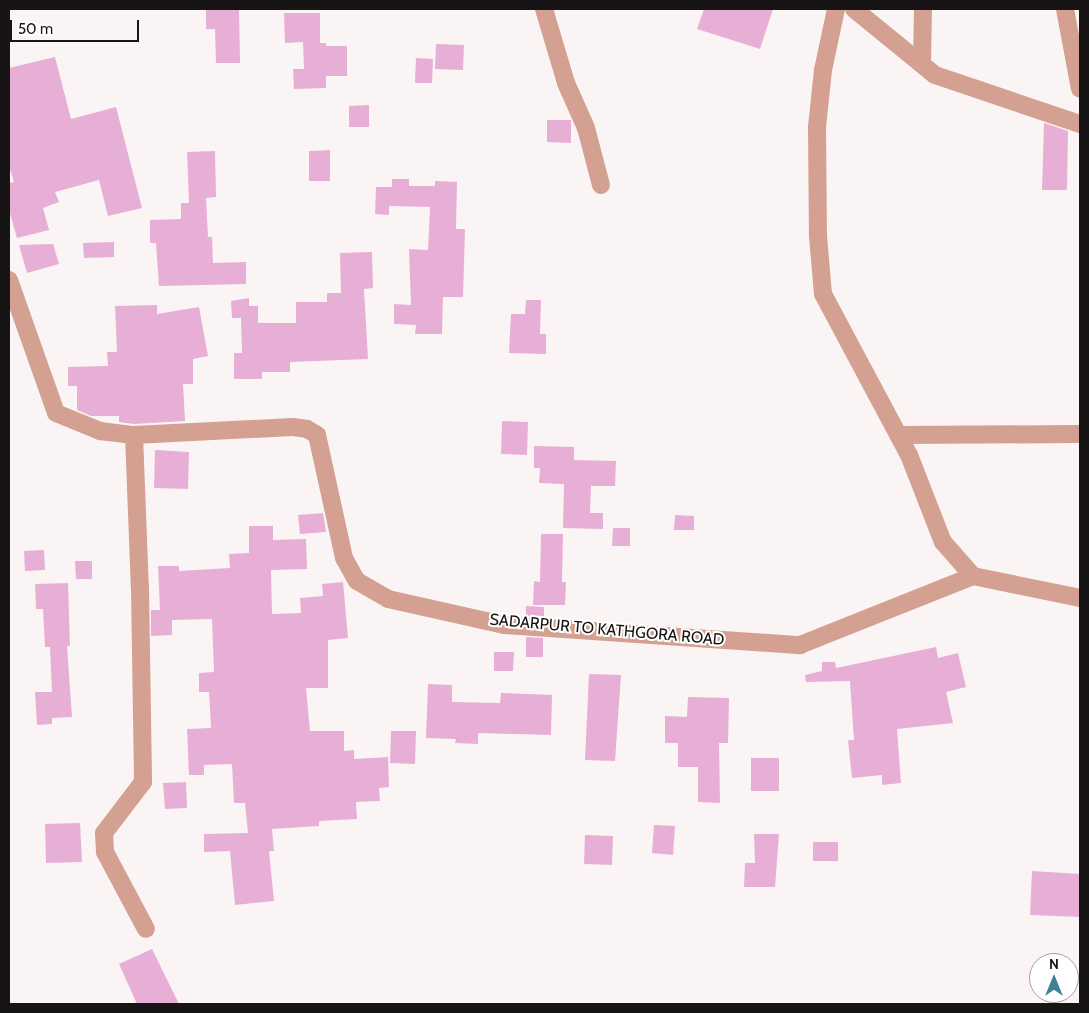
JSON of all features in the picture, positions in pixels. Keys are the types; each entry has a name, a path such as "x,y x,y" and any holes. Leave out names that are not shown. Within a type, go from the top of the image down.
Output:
{"street":[{"path":"544,9 566,83 586,128 602,185"},
{"path":"836,9 823,70 817,127 818,236 823,294 898,435 943,542 973,576 1080,598"},
{"path":"854,9 935,75 1080,124"},
{"path":"922,64 923,9"},
{"path":"1065,9 1080,90"},
{"name":"SADARPUR TO KATHGORA ROAD","path":"9,280 56,413 100,431 134,435 307,429 317,435 344,558 357,582 388,599 504,625 800,645 973,576"},
{"path":"898,435 1080,434"},
{"path":"134,435 142,645 143,782 104,832 105,852 146,929"}],"building":[{"path":"206,9 239,9 240,63 216,63 215,29 206,29"},
{"path":"704,9 773,9 760,49 697,29"},
{"path":"284,13 320,13 320,43 326,43 326,46 347,46 347,76 326,76 326,88 294,89 293,69 304,69 303,42 285,43"},
{"path":"436,44 464,45 463,70 435,69"},
{"path":"55,57 71,119 116,107 142,208 108,216 99,180 55,192 59,202 43,208 49,230 17,238 9,210 9,183 14,182 9,166 9,68"},
{"path":"416,58 433,59 432,83 415,83"},
{"path":"369,105 369,127 349,127 349,106"},
{"path":"547,120 571,120 571,143 547,142"},
{"path":"1044,123 1068,131 1067,190 1042,190"},
{"path":"330,150 330,181 309,181 309,151"},
{"path":"215,151 216,197 206,198 208,237 212,237 213,263 246,262 246,284 159,286 156,243 150,243 150,220 181,219 181,203 189,203 187,152"},
{"path":"392,179 409,179 409,186 435,186 435,181 457,182 456,229 465,229 463,297 443,297 442,334 415,334 416,325 394,324 394,304 411,305 409,249 428,250 430,207 389,206 389,215 375,214 376,187 392,187"},
{"path":"114,242 114,257 84,258 83,243"},
{"path":"53,244 59,264 27,273 19,245"},
{"path":"372,252 373,288 364,289 368,359 290,362 290,372 262,372 262,379 234,379 234,353 242,353 241,318 232,318 231,301 249,298 249,306 258,306 258,323 296,323 296,302 327,302 327,293 341,293 340,253"},
{"path":"526,300 541,300 540,334 546,334 546,354 509,353 511,314 525,314"},
{"path":"157,305 157,314 199,307 208,356 193,359 193,384 183,384 185,421 134,424 119,422 119,416 91,416 77,410 77,386 68,386 68,367 108,366 107,352 117,352 115,306"},
{"path":"502,421 528,422 527,455 501,454"},
{"path":"534,446 574,447 574,460 616,461 615,486 591,486 590,513 603,513 603,529 563,528 564,484 539,483 540,468 534,468"},
{"path":"155,450 189,452 188,489 154,488"},
{"path":"323,513 326,532 300,534 298,515"},
{"path":"675,515 694,516 694,530 674,530"},
{"path":"249,526 273,526 273,540 306,539 307,569 271,570 272,614 301,613 300,598 323,596 322,584 343,582 348,638 328,640 328,688 306,688 310,731 344,731 344,751 354,750 354,759 388,757 389,787 379,788 380,801 356,802 357,819 319,821 319,826 272,829 274,851 269,851 274,901 235,905 230,851 204,852 204,834 248,833 245,803 234,803 232,764 204,765 204,775 189,775 187,729 211,728 209,692 199,692 199,673 214,672 212,619 172,620 172,635 151,636 151,610 160,610 158,566 179,566 179,571 230,568 229,554 249,553"},
{"path":"613,528 630,528 630,546 612,546"},
{"path":"541,534 563,534 562,582 566,582 565,605 533,605 534,581 540,582"},
{"path":"44,550 45,570 25,571 24,551"},
{"path":"75,561 92,561 92,579 76,579"},
{"path":"68,583 70,646 67,646 72,717 52,718 52,724 37,725 35,692 52,692 50,647 45,647 43,609 36,609 35,584"},
{"path":"526,606 544,607 544,617 526,616"},
{"path":"526,637 543,638 543,657 526,657"},
{"path":"936,647 938,658 958,653 966,687 946,692 953,723 897,729 901,783 882,785 882,775 852,778 848,740 854,740 850,681 806,682 805,675 822,671 822,662 835,662 836,668"},
{"path":"494,652 514,652 513,671 494,671"},
{"path":"589,674 621,675 615,761 585,760"},
{"path":"428,684 452,685 452,702 500,703 501,693 552,695 551,735 478,733 478,744 455,743 456,739 426,738"},
{"path":"688,697 729,698 728,743 719,743 720,803 698,802 698,767 678,767 678,743 665,743 665,716 687,717"},
{"path":"391,731 416,731 415,764 390,763"},
{"path":"751,758 779,758 779,791 751,791"},
{"path":"186,782 187,808 165,809 163,783"},
{"path":"80,823 82,862 46,863 45,824"},
{"path":"654,825 675,826 673,855 652,853"},
{"path":"754,834 779,834 775,887 744,887 745,863 755,863"},
{"path":"585,835 613,836 612,865 584,864"},
{"path":"813,842 838,842 838,861 813,861"},
{"path":"1032,871 1080,874 1080,917 1030,915"},
{"path":"152,949 179,1004 137,1004 119,964"}]}
